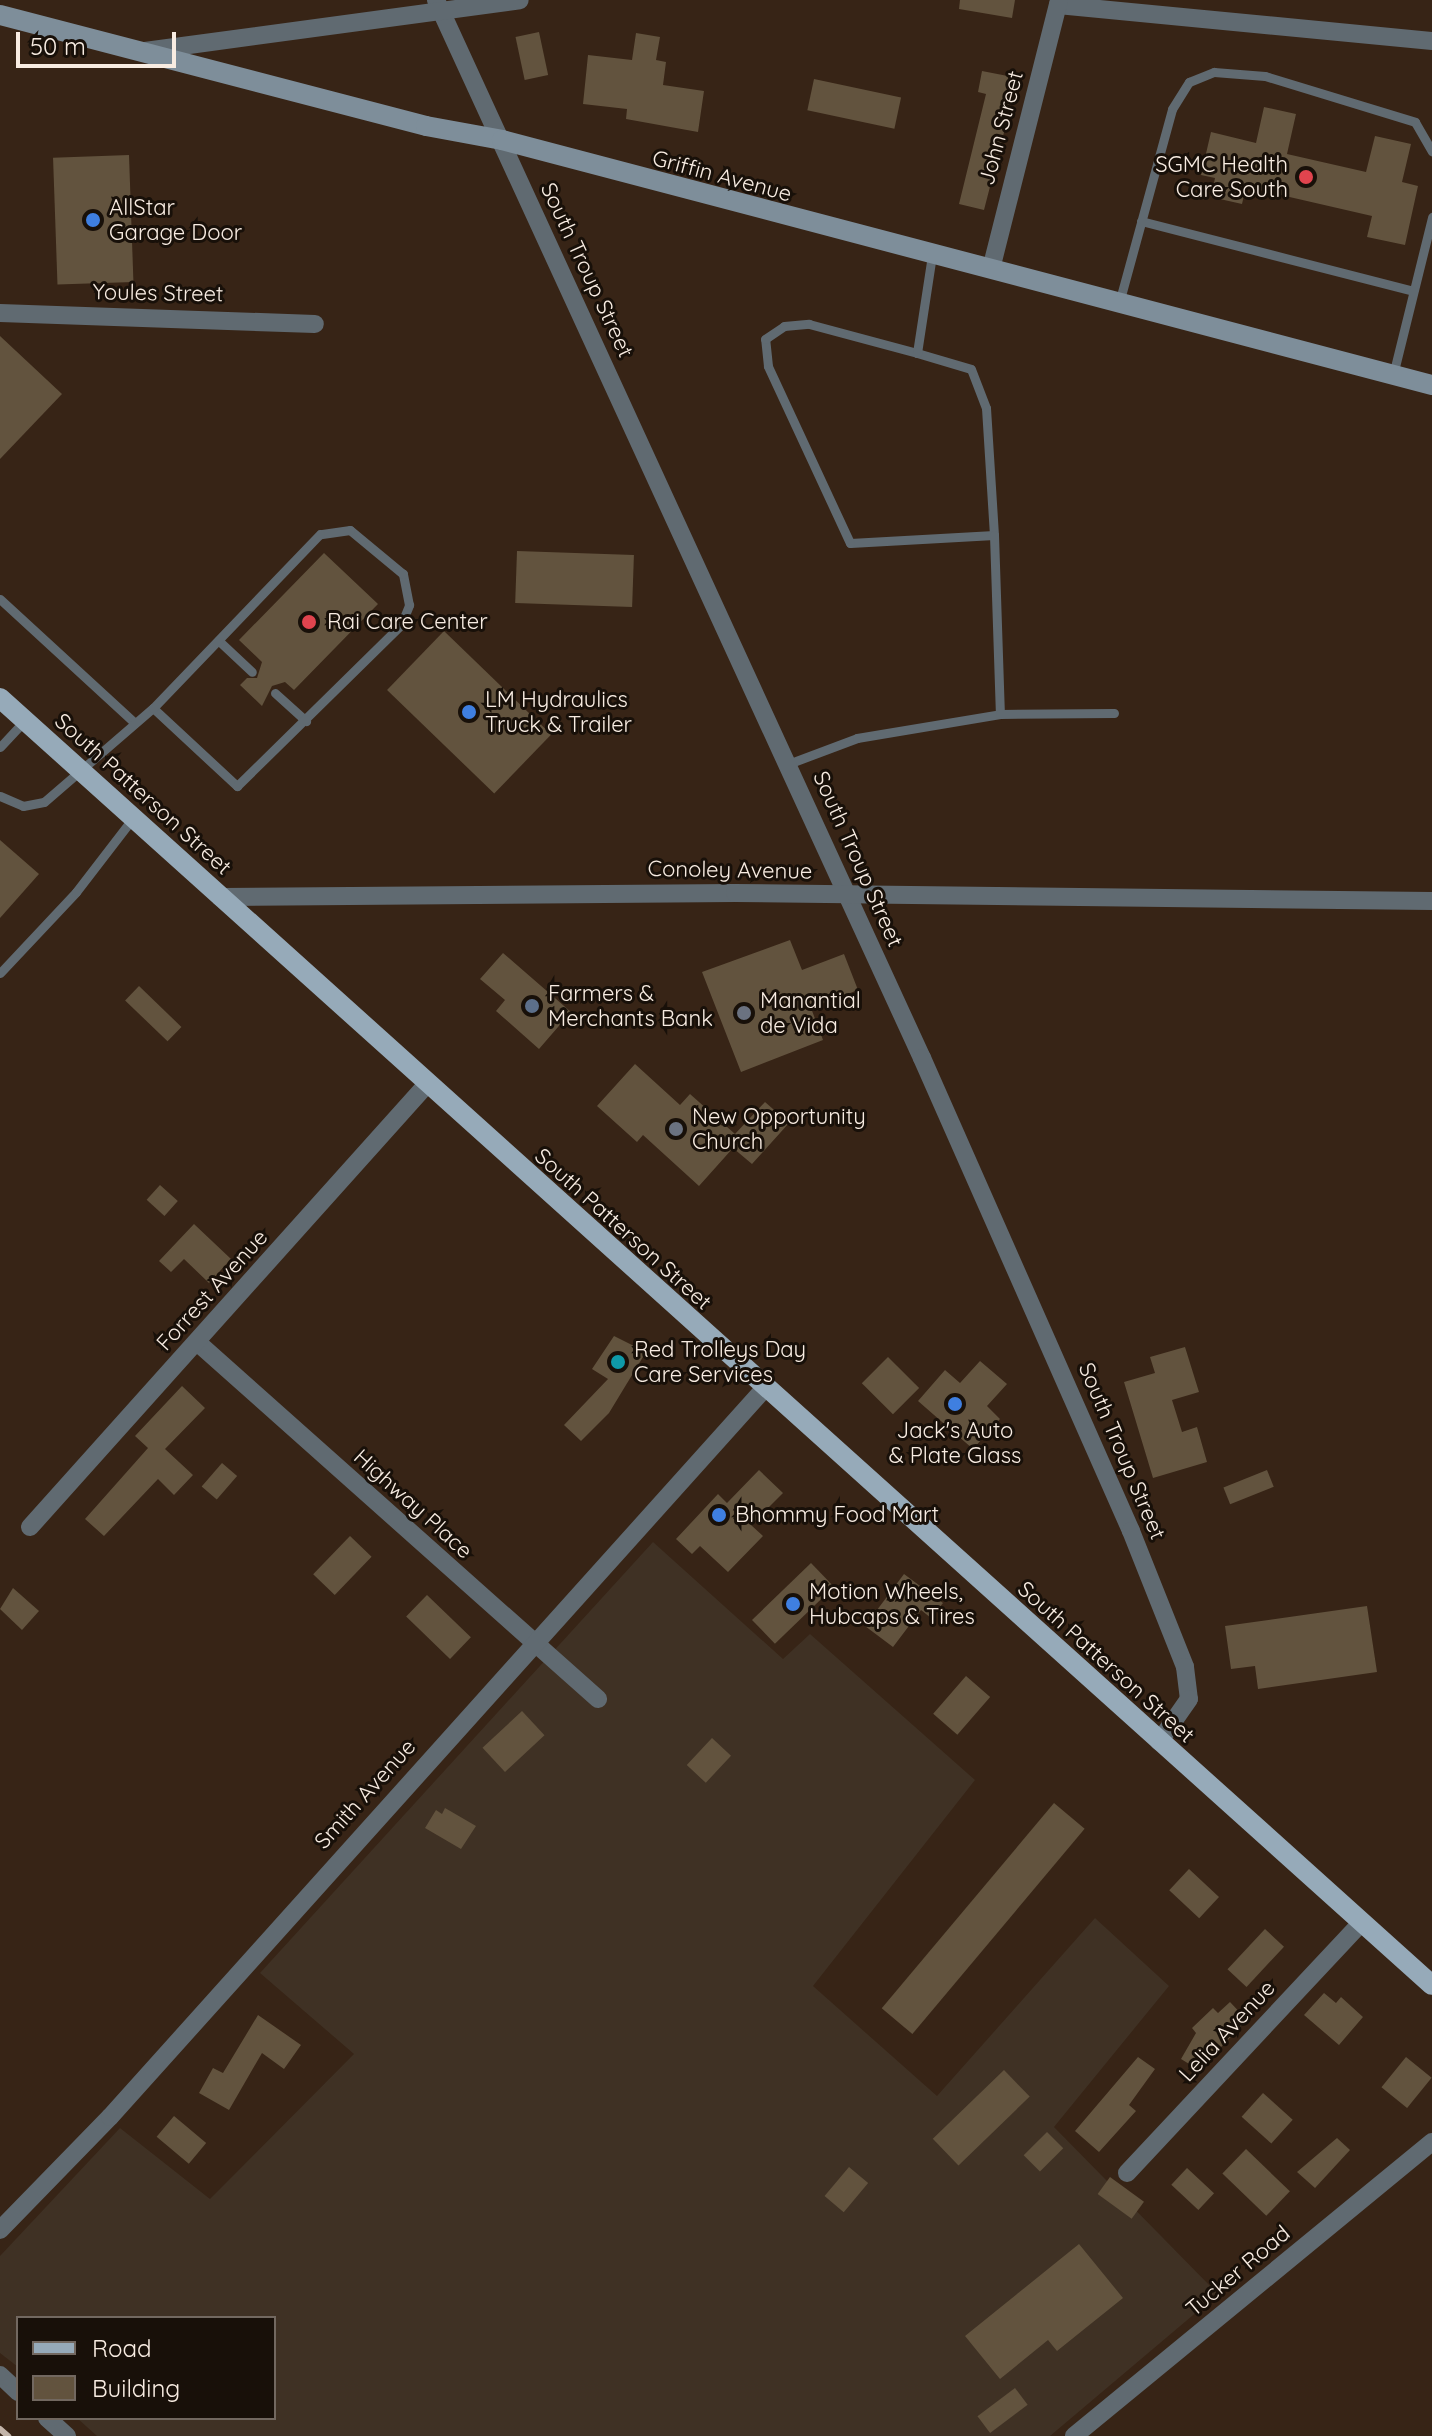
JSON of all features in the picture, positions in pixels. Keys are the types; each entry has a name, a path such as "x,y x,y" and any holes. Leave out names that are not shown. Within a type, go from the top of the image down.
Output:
{"main road":[{"name":"Griffin Avenue","path":"0,15 466,136 502,140 1432,385"},
{"name":"South Patterson Street","path":"0,698 1432,1985"}],"street":[{"path":"142,52 438,5 520,0"},
{"path":"1059,2 1432,41"},
{"name":"John Street","path":"991,269 1059,2"},
{"name":"South Troup Street","path":"438,5 788,764 1091,1439 1185,1667 1189,1704 1159,1742"},
{"name":"Youles Street","path":"0,313 315,324"},
{"name":"Conoley Avenue","path":"220,897 847,895 1432,901"},
{"name":"Forrest Avenue","path":"30,1527 428,1083"},
{"name":"Highway Place","path":"197,1342 533,1645 598,1699"},
{"name":"Smith Avenue","path":"0,2230 110,2117 765,1388"},
{"name":"Lelia Avenue","path":"1127,2173 1362,1922"},
{"name":"Tucker Road","path":"1074,2436 1432,2142"},
{"path":"0,2375 16,2390"},
{"path":"49,2420 67,2436"}],"lane":[{"path":"1119,303 1172,109 1189,82 1214,72 1265,76 1415,122 1432,152"},
{"path":"1393,375 1432,217"},
{"path":"1141,221 1413,291"},
{"path":"917,353 932,255"},
{"path":"994,535 850,543 768,366 765,339 784,326 809,324 971,369 986,408 994,535 1000,714"},
{"path":"0,796 23,806 44,802 78,768 153,708 320,534 350,530 403,574 409,605 401,625 237,786 153,708"},
{"path":"0,599 135,723"},
{"path":"219,641 252,672"},
{"path":"275,693 306,721"},
{"path":"788,764 857,738 1000,714 1114,713"},
{"path":"0,747 25,720"},
{"path":"0,973 76,892 133,818"}],"shaded area":[{"path":"653,1542 783,1659 810,1634 975,1780 813,1986 937,2096 1095,1918 1169,1986 1054,2127 1218,2294 1050,2436 97,2436 79,2420 276,2420 276,2316 16,2316 16,2365 0,2353 0,2256 120,2128 210,2199 354,2054 260,1973"}],"building":[{"path":"960,0 1015,0 1012,18 959,9"},
{"path":"539,32 548,75 525,80 516,37"},
{"path":"636,33 660,37 656,60 666,62 663,85 704,91 698,132 626,119 627,109 583,104 588,55 632,60"},
{"path":"982,71 1018,78 984,210 959,204 986,94 978,92"},
{"path":"814,79 901,98 894,129 807,110"},
{"name":"SGMC Health Care South","path":"1264,107 1296,114 1287,154 1366,172 1375,136 1411,144 1402,182 1418,186 1405,245 1367,237 1372,216 1246,187 1242,204 1211,197 1215,178 1201,175 1211,132 1256,143"},
{"name":"AllStar Garage Door","path":"129,155 133,282 57,285 53,158"},
{"path":"0,336 62,394 0,459"},
{"path":"517,551 634,555 632,607 515,603"},
{"name":"Rai Care Center","path":"324,553 378,604 294,690 285,682 272,686 262,706 240,685 247,678 257,678 262,662 239,640"},
{"name":"LM Hydraulics Truck & Trailer","path":"444,631 551,735 494,793 387,690"},
{"path":"0,840 39,874 0,918"},
{"path":"790,940 802,970 844,954 858,990 811,1008 823,1040 741,1072 702,972"},
{"name":"Farmers & Merchants Bank","path":"503,953 571,1012 539,1049 496,1011 505,1000 480,979"},
{"path":"139,986 181,1027 168,1041 125,1000"},
{"name":"New Opportunity Church","path":"635,1064 680,1105 690,1094 735,1134 765,1102 789,1123 752,1164 733,1148 699,1186 643,1135 637,1142 597,1106"},
{"path":"160,1185 178,1201 164,1216 147,1200"},
{"path":"194,1224 231,1259 209,1283 184,1259 171,1272 159,1261"},
{"path":"614,1336 646,1352 609,1413 581,1441 564,1425 608,1379 592,1369"},
{"path":"1185,1347 1199,1392 1172,1400 1182,1432 1197,1427 1207,1462 1153,1478 1124,1382 1155,1373 1150,1357"},
{"path":"888,1357 919,1388 893,1414 862,1383"},
{"name":"Jack's Auto & Plate Glass","path":"980,1361 1007,1384 987,1406 1000,1419 973,1449 918,1401 945,1370 960,1383"},
{"path":"182,1386 205,1408 165,1449 193,1475 174,1495 158,1479 104,1536 85,1519 148,1448 135,1436"},
{"path":"222,1463 237,1476 217,1500 202,1486"},
{"name":"Bhommy Food Mart","path":"759,1470 783,1493 751,1525 763,1536 728,1572 700,1546 692,1554 676,1539 718,1494 727,1503"},
{"path":"1267,1470 1274,1487 1230,1504 1223,1488"},
{"path":"350,1536 372,1557 335,1595 313,1574"},
{"name":"Motion Wheels, Hubcaps & Tires","path":"811,1563 834,1587 775,1644 752,1620"},
{"path":"904,1574 943,1603 931,1618 921,1610 893,1647 865,1626"},
{"path":"13,1588 39,1611 22,1630 0,1609"},
{"path":"427,1595 471,1637 450,1659 406,1617"},
{"path":"1367,1606 1377,1672 1258,1689 1255,1666 1231,1669 1225,1626"},
{"path":"966,1676 990,1697 957,1735 933,1714"},
{"path":"522,1711 545,1735 505,1772 483,1748"},
{"path":"712,1738 731,1756 706,1783 687,1765"},
{"path":"1054,1803 1085,1829 912,2034 882,2008"},
{"path":"445,1808 476,1826 461,1849 425,1828 436,1810 442,1814"},
{"path":"1189,1869 1219,1897 1199,1918 1169,1890"},
{"path":"1265,1929 1284,1947 1247,1987 1227,1969"},
{"path":"1324,1993 1336,2003 1341,1997 1363,2017 1339,2045 1304,2015"},
{"path":"1230,2002 1247,2020 1199,2070 1181,2059 1196,2033 1192,2028 1213,2008 1218,2013"},
{"path":"258,2015 301,2045 284,2069 262,2053 229,2110 199,2093 213,2068 223,2073"},
{"path":"1138,2057 1155,2069 1129,2105 1136,2111 1099,2152 1075,2131"},
{"path":"1406,2057 1432,2078 1407,2108 1381,2087"},
{"path":"1004,2070 1030,2097 958,2165 933,2139"},
{"path":"1263,2093 1293,2120 1271,2144 1242,2117"},
{"path":"174,2116 206,2143 189,2164 157,2137"},
{"path":"1047,2132 1063,2148 1040,2172 1024,2155"},
{"path":"1337,2138 1350,2150 1315,2188 1297,2172"},
{"path":"1246,2149 1290,2191 1266,2216 1222,2173"},
{"path":"849,2167 868,2183 844,2212 825,2196"},
{"path":"1187,2168 1214,2193 1198,2210 1171,2185"},
{"path":"1110,2177 1144,2202 1132,2219 1098,2194"},
{"path":"1079,2244 1123,2298 1057,2351 1048,2340 1000,2379 965,2336"},
{"path":"1015,2388 1028,2405 990,2433 977,2416"}],"railway":[{"path":"0,2429 8,2436"}],"place":[{"name":"SGMC Health Care South","path":"1306,177"},
{"name":"AllStar Garage Door","path":"93,220"},
{"name":"Rai Care Center","path":"309,622"},
{"name":"LM Hydraulics Truck & Trailer","path":"469,712"},
{"name":"Farmers & Merchants Bank","path":"532,1006"},
{"name":"Manantial de Vida","path":"744,1013"},
{"name":"New Opportunity Church","path":"676,1129"},
{"name":"Red Trolleys Day Care Services","path":"618,1362"},
{"name":"Jack's Auto & Plate Glass","path":"955,1404"},
{"name":"Bhommy Food Mart","path":"719,1515"},
{"name":"Motion Wheels, Hubcaps & Tires","path":"793,1604"}]}
